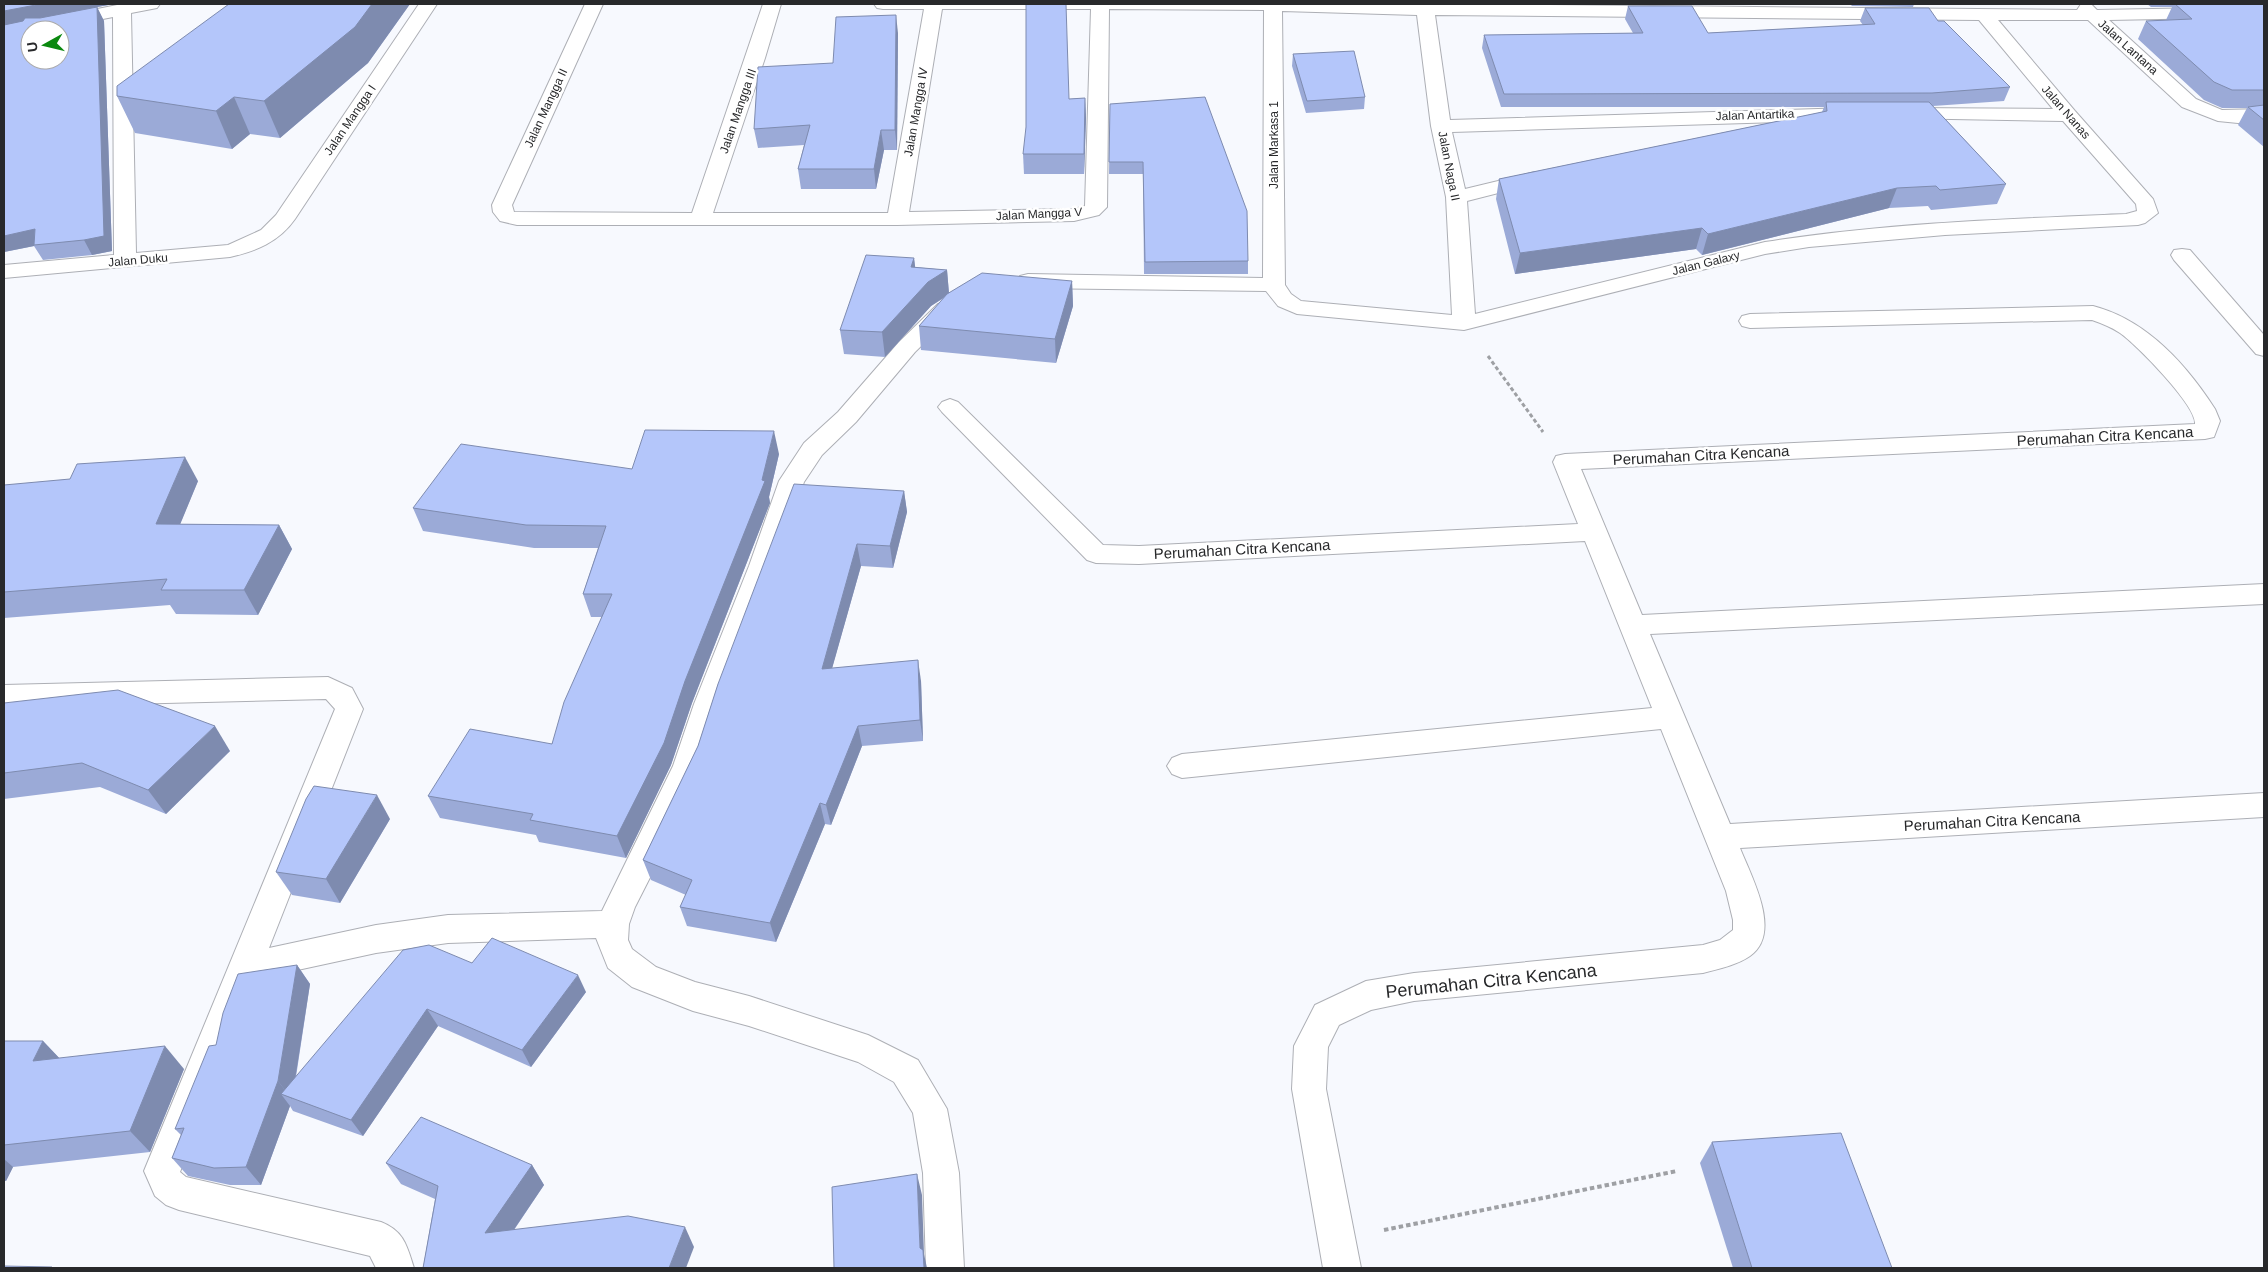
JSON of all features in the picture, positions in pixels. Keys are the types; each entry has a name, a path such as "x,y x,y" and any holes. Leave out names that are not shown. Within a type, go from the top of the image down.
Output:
{"street":[{"path":"4,33 151,4"},
{"name":"Jalan Mangga I","path":"269,235 284,218 428,4"},
{"name":"Jalan Mangga II","path":"594,4 502,205 503,212 507,218 516,220 701,218"},
{"name":"Jalan Mangga III","path":"701,218 756,58 772,4"},
{"path":"883,4 1091,4"},
{"name":"Jalan Mangga IV","path":"897,219 934,4"},
{"name":"Jalan Mangga V","path":"897,219 1074,215 1097,207 1100,4"},
{"path":"1110,4 1941,8 1984,14 2086,9"},
{"name":"Jalan Markasa 1","path":"1274,4 1274,285"},
{"name":"Jalan Naga II","path":"1425,7 1442,126 1456,197 1464,323"},
{"path":"122,9 125,262"},
{"name":"Jalan Lantana","path":"2086,9 2264,12"},
{"name":"Jalan Lantana","path":"2086,9 2189,103 2218,115 2238,117 2264,116"},
{"name":"Jalan Nanas","path":"1984,14 2068,115 2146,203 2149,209"},
{"path":"1705,137 1801,114"},
{"name":"Jalan Antartika","path":"1442,126 1801,114 2068,115"},
{"path":"1456,197 1552,174"},
{"name":"Jalan Galaxy","path":"1274,285 1284,301 1297,307 1464,323 1765,248 1813,240 1862,234 2138,219 2148,213 2149,209"},
{"path":"701,218 897,219"},
{"name":"Jalan Duku","path":"4,272 230,251 247,246 269,235"},
{"path":"2182,255 2264,350"},
{"path":"1005,281 1274,285"},
{"path":"945,1268 941,1173 930,1109 906,1071 868,1050 749,1011 693,996 644,977 619,958 612,940 613,924 620,905 649,850 688,766 708,704 762,566 792,481 813,449 848,417 907,347 940,312 963,298"},
{"name":"Perumahan Citra Kencana","path":"1340,1254 1309,1089 1311,1046 1327,1016 1366,996 1414,987 1703,959 1728,953 1743,945 1749,931 1749,913 1720,837 1565,462 2205,432 2208,421 2203,408 2143,338 2126,324 2105,315 2093,313 1750,321"},
{"name":"Perumahan Citra Kencana","path":"950,407 1096,554 1139,555 1595,532"},
{"path":"1633,625 2264,594"},
{"path":"4,696 328,688 339,692 346,700 349,709 162,1172 163,1180 169,1188 179,1193 382,1240 389,1249 395,1268"},
{"path":"1182,766 1670,717"},
{"name":"Perumahan Citra Kencana","path":"1720,837 2264,805"},
{"path":"244,967 376,939 448,929 613,924"}],"path":[{"path":"1464,323 1565,462"},
{"path":"1340,1254 1677,1171"}],"building":[{"path":"4,4 41,4 4,11"},
{"path":"229,4 372,4 355,27 264,101 234,97 216,111 117,96 117,86"},
{"path":"1026,4 1066,4 1069,99 1085,98 1084,154 1023,154 1026,127"},
{"path":"2175,4 2264,4 2264,90 2232,90 2214,82 2146,21 2192,19"},
{"path":"1628,6 1692,6 1708,33 1875,24 1865,8 1929,8 1938,21 1944,21 2010,87 1932,93 1504,94 1484,35 1643,33"},
{"path":"97,7 104,236 34,245 35,229 4,236 4,25 20,22 20,70 70,70 70,20 24,20 25,18 40,18"},
{"path":"896,15 895,130 881,130 874,169 798,169 810,125 754,129 758,67 833,63 836,17"},
{"path":"1354,51 1365,97 1307,101 1293,54"},
{"path":"1205,97 1247,211 1248,261 1145,262 1143,162 1109,162 1110,104"},
{"path":"1826,102 1929,102 2006,184 1940,190 1936,186 1897,188 1708,234 1702,228 1520,253 1499,179 1827,111"},
{"path":"2264,105 2264,120 2248,107"},
{"path":"866,255 914,258 911,267 947,270 928,282 882,332 840,330"},
{"path":"982,273 1072,281 1055,339 919,326 947,294"},
{"path":"645,430 774,431 762,480 765,481 685,681 664,743 617,836 530,820 533,814 428,796 470,729 552,744 564,702 612,594 583,594 606,526 526,525 413,508 461,444 632,469"},
{"path":"185,457 156,524 279,525 244,590 161,590 167,579 4,592 4,485 70,479 77,464"},
{"path":"794,484 904,491 890,546 857,544 822,669 918,660 920,720 858,726 826,805 820,803 770,923 680,907 692,880 643,860 698,746 718,684"},
{"path":"118,690 215,726 148,790 82,763 4,773 4,703"},
{"path":"314,786 377,795 326,879 276,872 306,799"},
{"path":"492,938 578,975 522,1050 427,1009 351,1120 281,1094 403,950 429,945 472,963"},
{"path":"297,965 278,1081 246,1167 214,1168 172,1158 184,1128 175,1129 209,1046 216,1045 223,1013 238,974"},
{"path":"4,1041 43,1041 33,1061 165,1046 130,1131 4,1145"},
{"path":"421,1117 532,1165 485,1233 628,1216 685,1227 669,1268 423,1268 438,1186 386,1163"},
{"path":"1841,1133 1892,1268 1752,1268 1712,1142"},
{"path":"917,1174 920,1248 923,1250 924,1268 834,1268 832,1187"},
{"path":"4,1266 52,1267 4,1268"}]}
